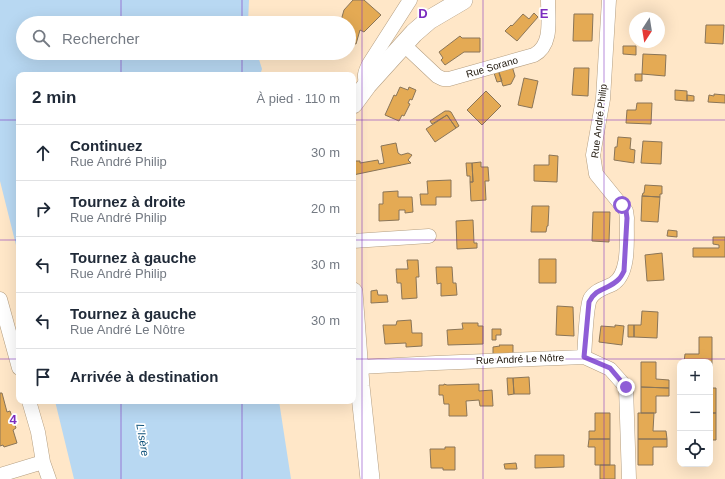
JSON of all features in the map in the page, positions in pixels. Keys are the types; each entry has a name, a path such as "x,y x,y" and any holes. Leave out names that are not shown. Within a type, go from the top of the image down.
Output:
{"street":[{"path":"367,85 364,75 369,64 410,0"},
{"path":"356,100 367,85 414,33 430,20 463,0"},
{"name":"Rue Sorano","path":"403,44 437,76 443,79 449,79 534,55 540,52 548,38 548,0"},
{"name":"Rue André Philip","path":"584,357 589,302 594,293 614,283 620,278 624,271 626,262 626,211 596,174 593,155 603,99 609,0"},
{"path":"356,241 429,236"},
{"path":"0,299 7,349 16,363"},
{"path":"356,330 370,479"},
{"name":"Rue André Le Nôtre","path":"359,367 436,362 584,357 610,368 626,387 629,479"},
{"path":"30,404 49,479"},
{"path":"0,475 44,462"}],"water":[{"path":"0,0 249,0 248,16 16,16 16,60 259,60 262,69 261,72 16,72 16,245 0,181"},
{"name":"L'Isère","path":"56,404 279,404 291,479 74,479"}],"building":[{"path":"353,0 364,0 381,15 364,32 360,30 356,44 356,16 342,16 344,10"},
{"path":"534,13 538,17 517,41 505,31 523,14 529,19"},
{"path":"574,14 593,14 592,41 573,41"},
{"path":"706,25 724,25 723,44 705,43"},
{"path":"460,36 462,38 480,38 480,52 464,52 445,65 441,60 443,58 439,52"},
{"path":"623,46 636,48 636,55 623,54"},
{"path":"643,54 666,55 665,76 642,74"},
{"path":"512,66 515,76 511,84 503,86 498,70"},
{"path":"574,68 589,68 588,96 572,95"},
{"path":"499,72 502,81 497,82 494,73"},
{"path":"635,74 642,74 642,81 635,81"},
{"path":"524,78 538,81 532,108 518,105"},
{"path":"400,87 408,90 409,87 416,90 412,100 410,99 408,103 410,104 404,116 402,115 399,121 385,115 394,95 396,96"},
{"path":"675,90 687,91 687,101 675,100"},
{"path":"486,91 501,106 482,125 467,110"},
{"path":"714,94 725,95 725,103 708,102 709,95 714,96"},
{"path":"687,95 694,96 694,101 687,101"},
{"path":"637,103 652,103 651,124 626,123 627,110 636,110"},
{"path":"445,111 451,112 459,126 456,128 447,115 432,124 430,121"},
{"path":"447,115 456,128 435,142 426,129"},
{"path":"618,137 631,138 630,149 635,150 634,163 614,160 615,147 617,147"},
{"path":"643,141 662,142 661,164 641,163"},
{"path":"396,143 398,153 401,155 408,153 412,155 408,160 411,163 356,174 356,161 360,161 360,163 378,160 379,164 384,163 381,146"},
{"path":"549,155 558,156 557,182 534,181 534,165 549,165"},
{"path":"481,162 481,167 488,167 489,181 485,181 486,200 471,201 470,182 473,182 472,163"},
{"path":"466,163 472,163 473,182 470,182 470,176 467,176"},
{"path":"451,180 451,197 436,197 436,205 421,205 420,194 428,194 427,181"},
{"path":"645,185 662,186 662,194 660,194 660,197 642,196"},
{"path":"398,191 398,197 412,197 413,212 405,213 405,210 399,210 399,220 379,221 379,204 383,204 383,192"},
{"path":"642,196 660,197 658,222 641,221"},
{"path":"532,206 549,206 548,226 546,232 531,232"},
{"path":"593,212 610,212 609,242 592,241"},
{"path":"473,220 474,243 477,243 477,248 457,249 456,221"},
{"path":"668,230 677,231 677,237 667,236"},
{"path":"713,237 725,237 725,257 693,257 693,248 719,248 719,245 713,244"},
{"path":"662,253 664,280 647,281 645,255"},
{"path":"539,259 556,259 556,283 539,283"},
{"path":"407,260 418,260 419,277 416,277 417,298 402,299 401,283 397,283 396,269 408,269"},
{"path":"436,267 452,267 453,283 456,283 457,295 441,296 441,283 437,284"},
{"path":"377,290 378,295 387,295 388,302 371,303 371,291"},
{"path":"557,306 573,307 574,336 556,335"},
{"path":"642,311 658,312 657,338 634,337 634,325 641,325"},
{"path":"411,320 412,333 422,333 422,346 406,347 406,343 385,344 383,325 396,325 397,321"},
{"path":"462,323 478,323 478,326 483,326 483,344 448,345 447,330 463,329"},
{"path":"615,325 624,326 622,345 599,342 601,326 615,327"},
{"path":"628,325 634,325 634,337 628,337"},
{"path":"492,329 501,329 501,335 496,335 496,340 492,340"},
{"path":"699,337 712,337 712,359 684,359 685,354 699,354"},
{"path":"499,345 513,345 513,354 493,355 493,347 500,346"},
{"path":"641,362 656,362 656,379 669,380 669,388 641,387"},
{"path":"529,377 530,394 514,394 513,378"},
{"path":"507,378 513,378 514,394 508,395"},
{"path":"479,384 479,391 492,390 493,406 480,406 479,400 466,401 467,416 449,416 449,404 444,404 443,395 439,395 439,385"},
{"path":"641,387 669,388 669,396 656,396 656,413 641,413"},
{"path":"713,388 716,388 716,413 713,413"},
{"path":"0,393 2,393 7,412 10,411 16,428 13,430 17,443 4,447 3,445 0,446"},
{"path":"595,413 610,413 610,439 589,439 589,431 595,431"},
{"path":"638,413 654,413 653,431 666,431 667,439 638,439"},
{"path":"713,413 716,413 716,440 713,440"},
{"path":"589,439 610,439 610,465 595,465 595,447 588,447"},
{"path":"638,439 667,439 667,447 653,447 653,465 638,465"},
{"path":"445,447 455,447 455,470 431,468 430,449 445,449"},
{"path":"535,455 564,455 564,467 535,468"},
{"path":"516,463 517,469 505,469 504,464"},
{"path":"600,465 615,465 615,479 600,479"}],"route":[{"path":"622,205 626,211 627,218 626,262 624,271 620,278 614,283 594,293 591,297 589,302 584,357 610,368 626,387"}]}
